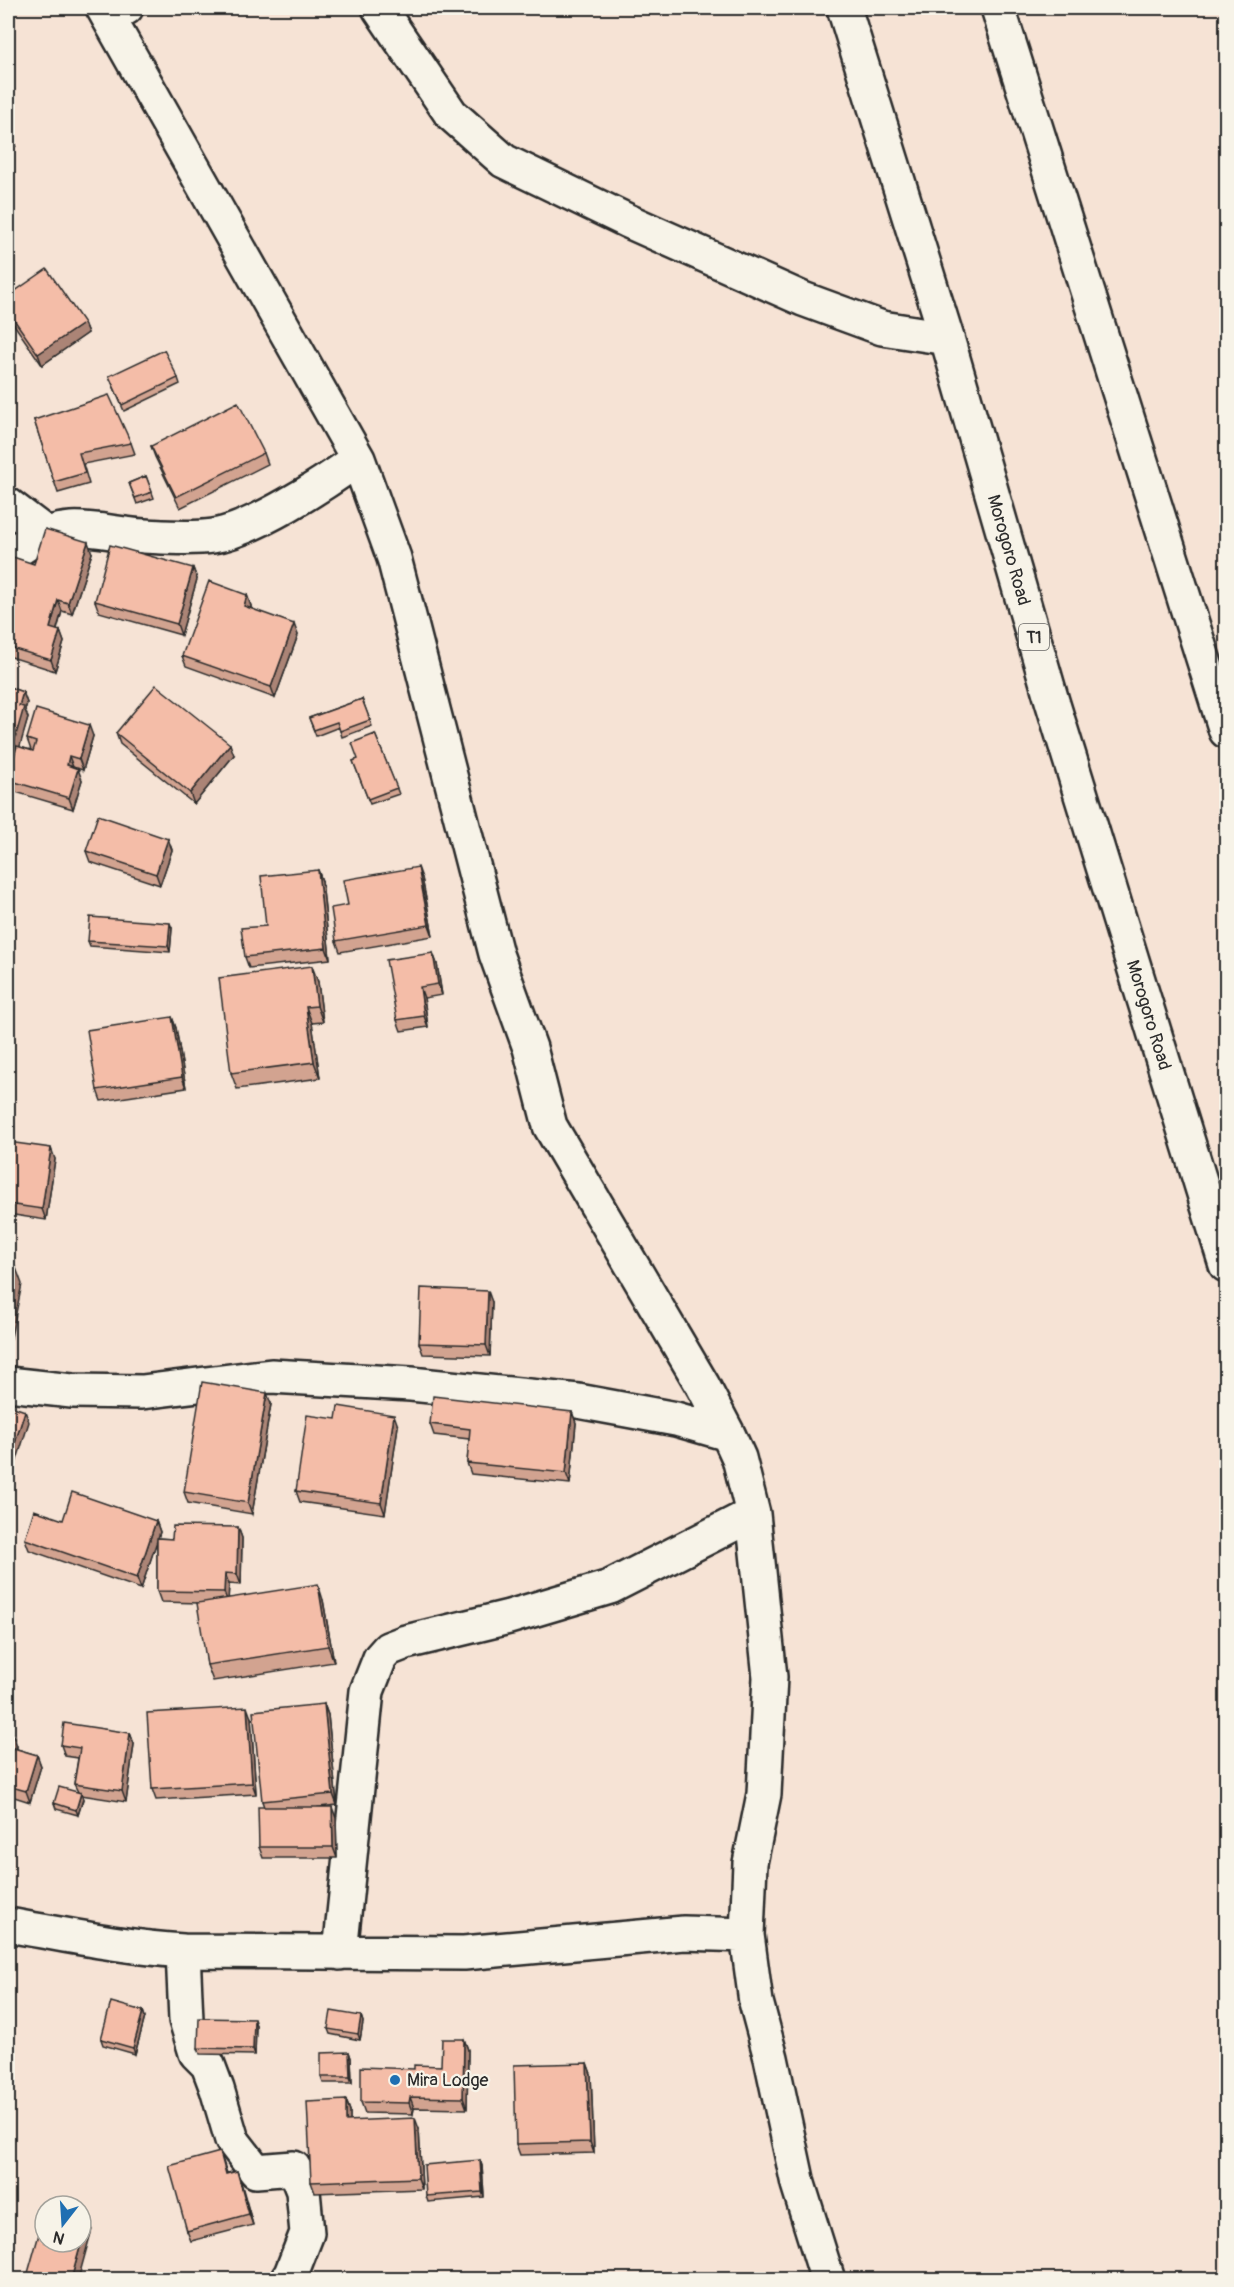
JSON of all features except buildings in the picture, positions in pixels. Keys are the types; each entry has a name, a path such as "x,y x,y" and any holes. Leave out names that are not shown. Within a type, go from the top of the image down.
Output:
{"main road":[{"path":"379,8 451,114 504,161 628,221 802,299 882,328 947,338"},
{"name":"Morogoro Road","path":"844,8 947,338 1052,701 1227,1265"},
{"path":"998,8 1227,731"},
{"path":"113,10 358,459 394,558 496,954 530,1048 550,1126 728,1434 739,1458 753,1514 770,1677 764,1794 750,1863 747,1935 756,2002 771,2058 798,2184 828,2280"},
{"path":"8,561 12,553 45,533 66,528 143,536 213,536 243,527 326,483 358,459"},
{"path":"8,505 45,533"},
{"path":"8,1384 72,1391 141,1392 271,1376 411,1384 578,1401 676,1419 728,1434"},
{"path":"340,1953 367,1691 380,1659 388,1649 406,1642 509,1617 610,1587 753,1514"},
{"path":"8,1925 94,1941 183,1951 464,1953 684,1934 747,1935"},
{"path":"183,1951 186,2020 196,2053 208,2065 232,2140 256,2171 294,2168 303,2191 307,2233 287,2280"}],"place":[{"name":"Mira Lodge","path":"395,2080"}]}
